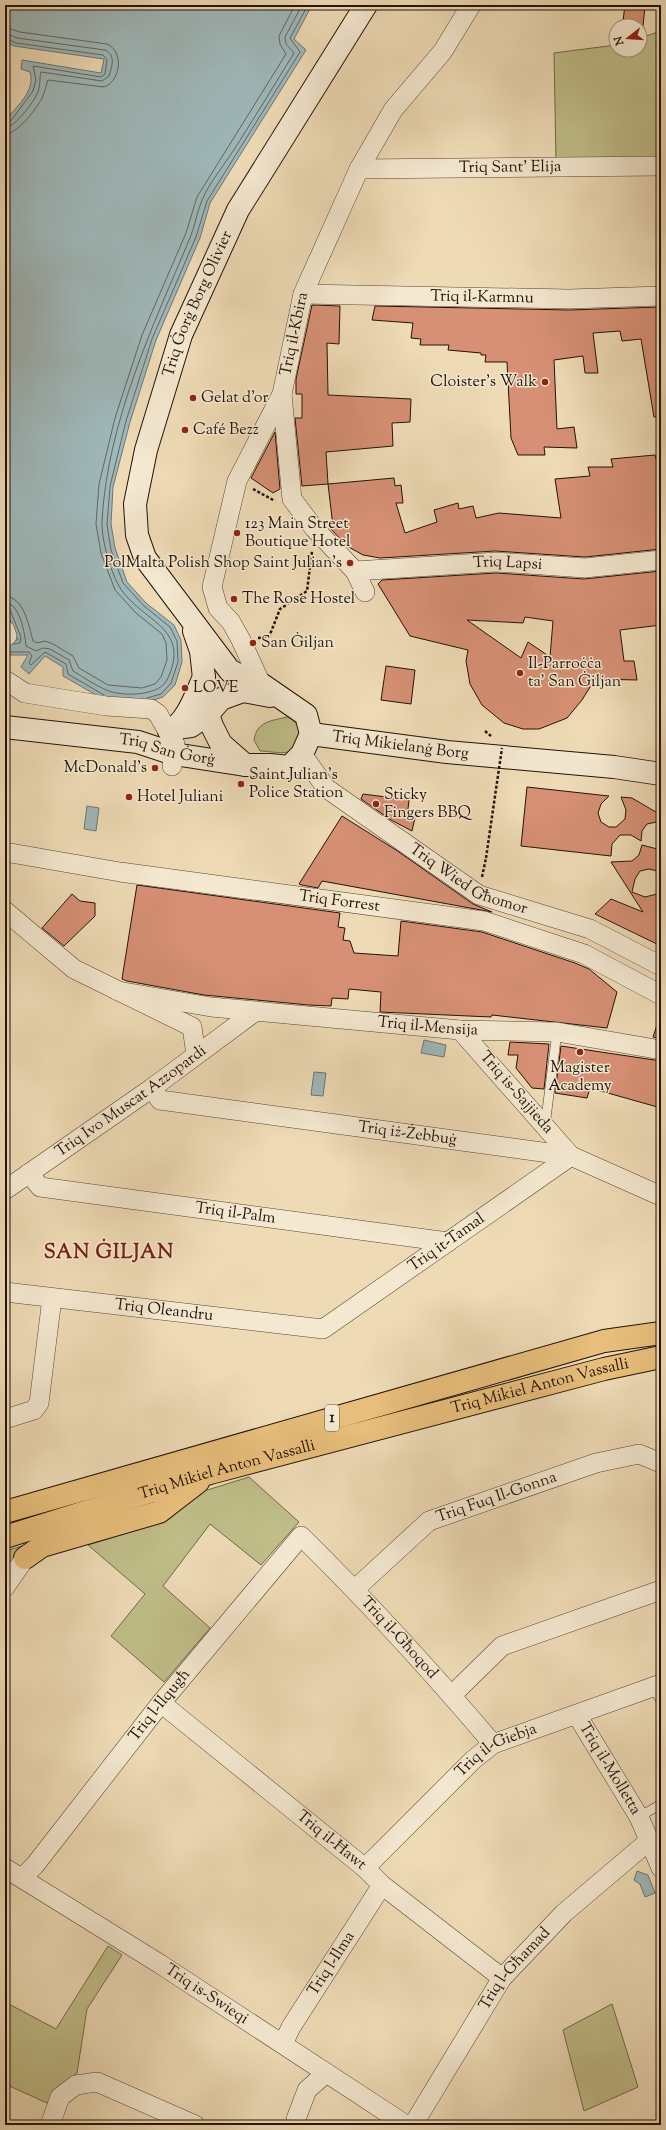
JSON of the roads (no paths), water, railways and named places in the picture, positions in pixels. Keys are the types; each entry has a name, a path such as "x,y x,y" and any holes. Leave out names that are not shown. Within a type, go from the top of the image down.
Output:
{"highway":[{"name":"Triq Mikiel Anton Vassalli","path":"5,1512 604,1341 661,1333"},
{"name":"Triq Mikiel Anton Vassalli","path":"5,1537 210,1473 604,1369 661,1357"},
{"path":"25,1558 42,1546 159,1512 210,1473"}],"main road":[{"name":"Triq Ġorġ Borg Olivier","path":"191,620 145,558 137,535 135,504 146,450 182,335 238,210 366,5"},
{"path":"191,620 201,651 208,714 220,744 245,765"},
{"name":"Triq Mikielanġ Borg","path":"191,620 230,671 261,684 306,715 311,734 447,752 614,767 661,774"},
{"path":"172,730 191,705 204,676"},
{"path":"138,742 172,730 191,726 208,714 221,699 243,691 279,697"},
{"name":"Triq San Ġorġ","path":"5,727 138,742 173,760 289,767 302,754 311,734"}],"street":[{"name":"Triq il-Kbira","path":"261,684 231,622 218,608 212,587 237,481 282,394 303,294 359,169 393,110 443,51 471,5"},
{"name":"Triq Sant' Elija","path":"359,169 661,166"},
{"name":"Triq il-Karmnu","path":"303,294 569,299 661,296"},
{"path":"282,394 292,499 314,528 355,571 365,592"},
{"name":"Triq Lapsi","path":"355,571 496,562 585,568 661,560"},
{"path":"5,630 7,636 5,636"},
{"path":"5,680 25,693 106,706 151,709 158,714 172,730 175,744 173,760"},
{"name":"Triq Wied Għomor","path":"302,754 326,788 479,895 590,929 661,966"},
{"name":"Triq Forrest","path":"5,852 120,872 484,921 584,954 661,995"},
{"path":"479,895 484,921"},
{"name":"Triq il-Mensija","path":"5,911 74,969 192,1027"},
{"name":"Triq il-Mensija","path":"118,991 195,1005 256,1011 460,1030 557,1032 661,1050"},
{"path":"195,1005 192,1027 196,1055"},
{"name":"Triq Ivo Muscat Azzopardi","path":"5,1190 152,1088 256,1011"},
{"name":"Triq is-Sajjieda","path":"460,1030 571,1156"},
{"name":"Triq iż-Żebbuġ","path":"152,1088 160,1100 571,1156 661,1196"},
{"name":"Triq it-Tamal","path":"323,1329 571,1156"},
{"name":"Triq il-Palm","path":"29,1173 40,1187 448,1242"},
{"name":"Triq Oleandru","path":"5,1292 323,1329"},
{"path":"5,1419 34,1410 39,1403 52,1298"},
{"name":"Triq Fuq Il-Ǵonna","path":"355,1589 429,1521 596,1463 639,1454 661,1463"},
{"name":"Triq il-Għoqod","path":"301,1536 355,1589 452,1695 493,1744"},
{"name":"Triq l-Ilqugħ","path":"22,1878 35,1865 161,1703 301,1536"},
{"path":"5,1587 25,1558"},
{"path":"452,1695 502,1646 661,1590"},
{"name":"Triq il-Ǵiebja","path":"365,1868 473,1760 493,1744 577,1715 658,1691"},
{"name":"Triq il-Ħawt","path":"161,1703 365,1868 382,1885 502,1978"},
{"name":"Triq il-Molletta","path":"577,1715 639,1817 661,1868"},
{"name":"Triq l-Għamad","path":"413,2125 502,1978 564,1913 650,1840"},
{"name":"Triq is-Swieqi","path":"5,1868 160,1964 406,2125"},
{"name":"Triq l-Ilma","path":"283,2044 291,2027 382,1885"},
{"path":"297,2125 296,2119 307,2090 326,2073"},
{"path":"50,2125 60,2097 76,2085 96,2082 194,2125"}],"lane":[{"path":"545,1126 557,1032"},
{"path":"639,1817 661,1804"}],"water":[{"path":"5,5 312,5 294,39 306,50 210,203 200,238 156,340 130,422 113,487 111,524 115,548 127,582 146,603 174,625 181,640 182,662 175,685 163,697 144,703 103,699 63,676 63,667 45,656 29,674 21,667 28,655 5,655 5,639 18,640 5,607 5,121 24,98 30,86 30,72 21,69 22,60 101,73 104,59 14,46 5,41"},
{"path":"87,806 99,808 96,831 84,829"},
{"path":"424,1040 446,1045 444,1057 421,1053"},
{"path":"314,1072 326,1073 323,1096 311,1095"},
{"path":"637,1871 648,1875 655,1893 645,1897 640,1884 634,1880"}],"place":[{"name":"Cloister's Walk","path":"545,382"},
{"name":"Gelat d'or","path":"193,398"},
{"name":"Café Bezz","path":"185,430"},
{"name":"123 Main Street Boutique Hotel","path":"237,533"},
{"name":"PolMalta Polish Shop Saint Julian’s","path":"350,563"},
{"name":"The Rose Hostel","path":"234,599"},
{"name":"San Ġiljan","path":"253,643"},
{"name":"Il-Parroċċa ta' San Ġiljan","path":"520,673"},
{"name":"LOVE","path":"185,688"},
{"name":"McDonald's","path":"155,768"},
{"name":"Saint Julian's Police Station","path":"241,784"},
{"name":"Hotel Juliani","path":"129,797"},
{"name":"Sticky Fingers BBQ","path":"376,804"},
{"name":"Magister Academy","path":"580,1052"}],"district":[{"name":"SAN ĠILJAN","path":"109,1253"}]}
